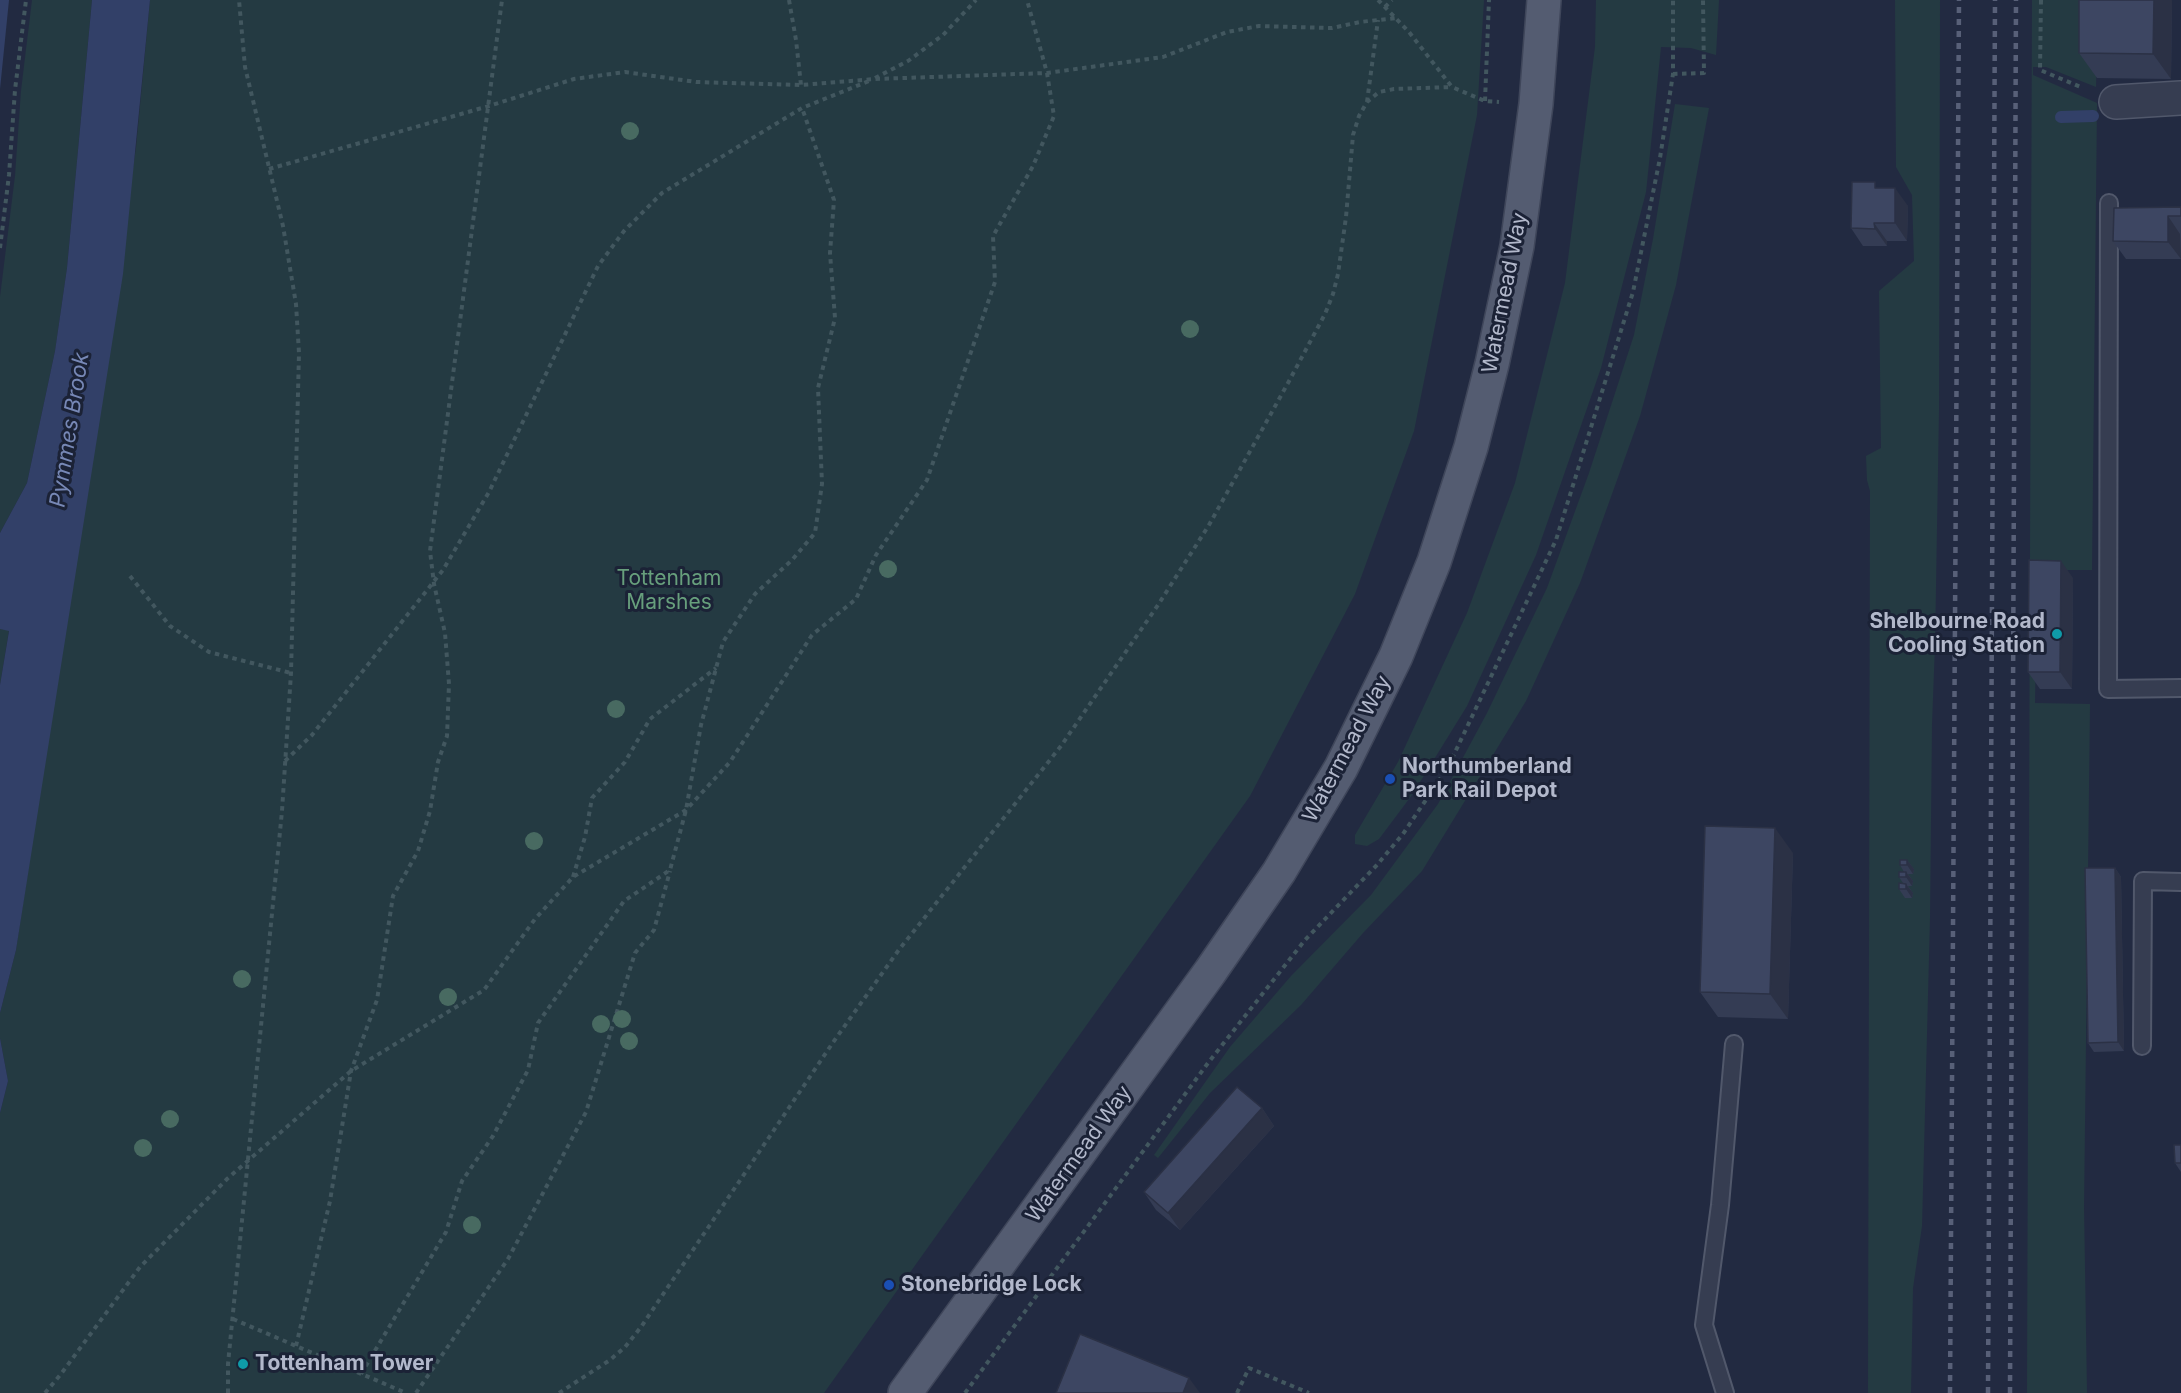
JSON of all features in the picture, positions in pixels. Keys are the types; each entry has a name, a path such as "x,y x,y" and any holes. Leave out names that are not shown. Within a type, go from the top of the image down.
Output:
{"main road":[{"name":"Watermead Way","path":"906,1393 1204,981 1279,872 1341,768 1386,677 1434,562 1474,436 1492,364 1517,246 1536,104 1544,0"}],"street":[{"path":"2116,102 2181,98"}],"lane":[{"path":"2109,203 2108,688 2181,688"},
{"path":"2142,1046 2143,882 2181,882"},
{"path":"1725,1393 1704,1325 1720,1205 1734,1044"}],"path":[{"path":"0,248 26,0"},
{"path":"228,1393 228,1364 249,1160 262,1000 276,882 291,673 299,353 296,304 283,226 245,67 239,0"},
{"path":"296,1346 330,1201 351,1071 377,1000 393,896 418,851 430,810 438,762 447,736 449,684 445,633 434,584 430,551 502,0"},
{"path":"789,0 801,85"},
{"path":"284,761 312,735 434,584 489,492 598,267 624,231 662,193 802,108 874,79 908,61 943,35 976,0"},
{"path":"45,1393 140,1267 249,1160 351,1071 484,990 535,919 573,877 686,810 730,762 812,635 856,599 876,555 927,480 995,282 993,236 1033,166 1054,116 1047,73 1027,0"},
{"path":"1378,0 1396,18 1452,87"},
{"path":"1385,7 1392,0"},
{"path":"1485,101 1489,0"},
{"path":"965,1393 1208,1064 1305,940 1376,866 1403,834 1448,767 1556,540 1634,292 1660,158 1673,74 1673,0"},
{"path":"1673,74 1704,73 1703,0"},
{"path":"2041,0 2040,70 2116,102"},
{"path":"269,169 489,106 574,79 625,72 696,82 801,85 874,79 1047,73 1162,57 1227,32 1259,26 1332,28 1396,18"},
{"path":"1367,102 1378,20"},
{"path":"559,1393 610,1360 625,1347 641,1327 834,1041 898,951 1061,746 1158,605 1209,525 1288,383 1333,294 1346,217 1353,135 1359,116 1367,102 1379,92 1394,89 1452,87 1485,101 1536,104"},
{"path":"416,1393 508,1259 586,1112 635,953 654,930 686,810 701,725 723,642 755,594 792,560 815,533 822,484 818,387 835,318 831,253 834,200 802,108"},
{"path":"130,576 171,626 209,652 291,673"},
{"path":"573,877 585,837 592,798 625,762 650,719 717,667"},
{"path":"361,1374 446,1233 462,1181 493,1136 528,1070 538,1023 624,901 670,870"},
{"path":"233,1319 406,1393"},
{"path":"1237,1393 1250,1368 1309,1393"}],"green space":[{"path":"32,0 92,0 67,268 55,351 27,483 0,533 0,297 15,176 21,91"},
{"name":"Tottenham Marshes","path":"150,0 1484,0 1477,115 1414,431 1355,594 1250,796 824,1393 0,1393 0,1113 8,1081 0,1038 0,1013 16,950 136,148"},
{"path":"1596,0 1719,0 1716,55 1691,48 1661,47 1646,192 1601,368 1536,555 1467,706 1412,795 1379,839 1367,846 1355,844 1355,835 1398,762 1467,613 1515,483 1565,283 1595,47"},
{"path":"1895,0 1940,0 1939,410 1930,918 1922,1226 1913,1288 1911,1393 1868,1393 1870,491 1866,456 1881,448 1879,291 1914,261 1912,195 1896,167"},
{"path":"2032,0 2098,0 2096,87 2046,67 2033,67 2033,75 2097,103 2092,570 2037,570 2035,703 2090,704 2084,1207 2087,1393 2027,1393"},
{"path":"1675,104 1709,108 1676,285 1640,416 1580,583 1526,701 1422,871 1363,933 1301,1005 1210,1093 1158,1158 1154,1155 1230,1047 1291,976 1371,895 1438,804 1487,713 1547,588 1589,473 1634,335 1653,239"},
{"path":"0,629 9,630 0,685"}],"water":[{"path":"0,0 9,0 0,89"},
{"name":"Pymmes Brook","path":"92,0 150,0 123,274 16,950 0,1013 0,685 9,631 0,629 0,533 27,483 55,351 67,268"},
{"path":"0,1038 8,1081 0,1113"}],"building":[{"path":"2079,0 2154,0 2153,54 2079,53"},
{"path":"1852,182 1875,182 1875,188 1895,188 1895,223 1874,223 1875,229 1851,228"},
{"path":"2181,207 2181,216 2168,216 2168,242 2113,241 2114,208"},
{"path":"2029,560 2061,561 2060,672 2028,672"},
{"path":"1705,826 1775,828 1770,994 1700,992"},
{"path":"1900,860 1907,860 1907,865 1900,865"},
{"path":"2085,868 2115,868 2118,1042 2088,1043"},
{"path":"1899,872 1906,872 1906,877 1899,877"},
{"path":"1899,883 1906,884 1906,889 1899,889"},
{"path":"1237,1087 1262,1108 1168,1213 1144,1192"},
{"path":"2174,1145 2181,1145 2181,1163 2175,1163"},
{"path":"1080,1334 1189,1378 1183,1393 1056,1393"}],"waterway":[{"path":"2061,117 2093,116"}],"railway":[{"path":"1950,1393 1959,0"},
{"path":"1988,1393 1995,0"},
{"path":"2010,1393 2016,0"}],"place":[{"name":"Shelbourne Road Cooling Station","path":"2057,634"},
{"name":"Northumberland Park Rail Depot","path":"1390,779"},
{"name":"Stonebridge Lock","path":"889,1285"},
{"name":"Tottenham Tower","path":"243,1364"}]}
